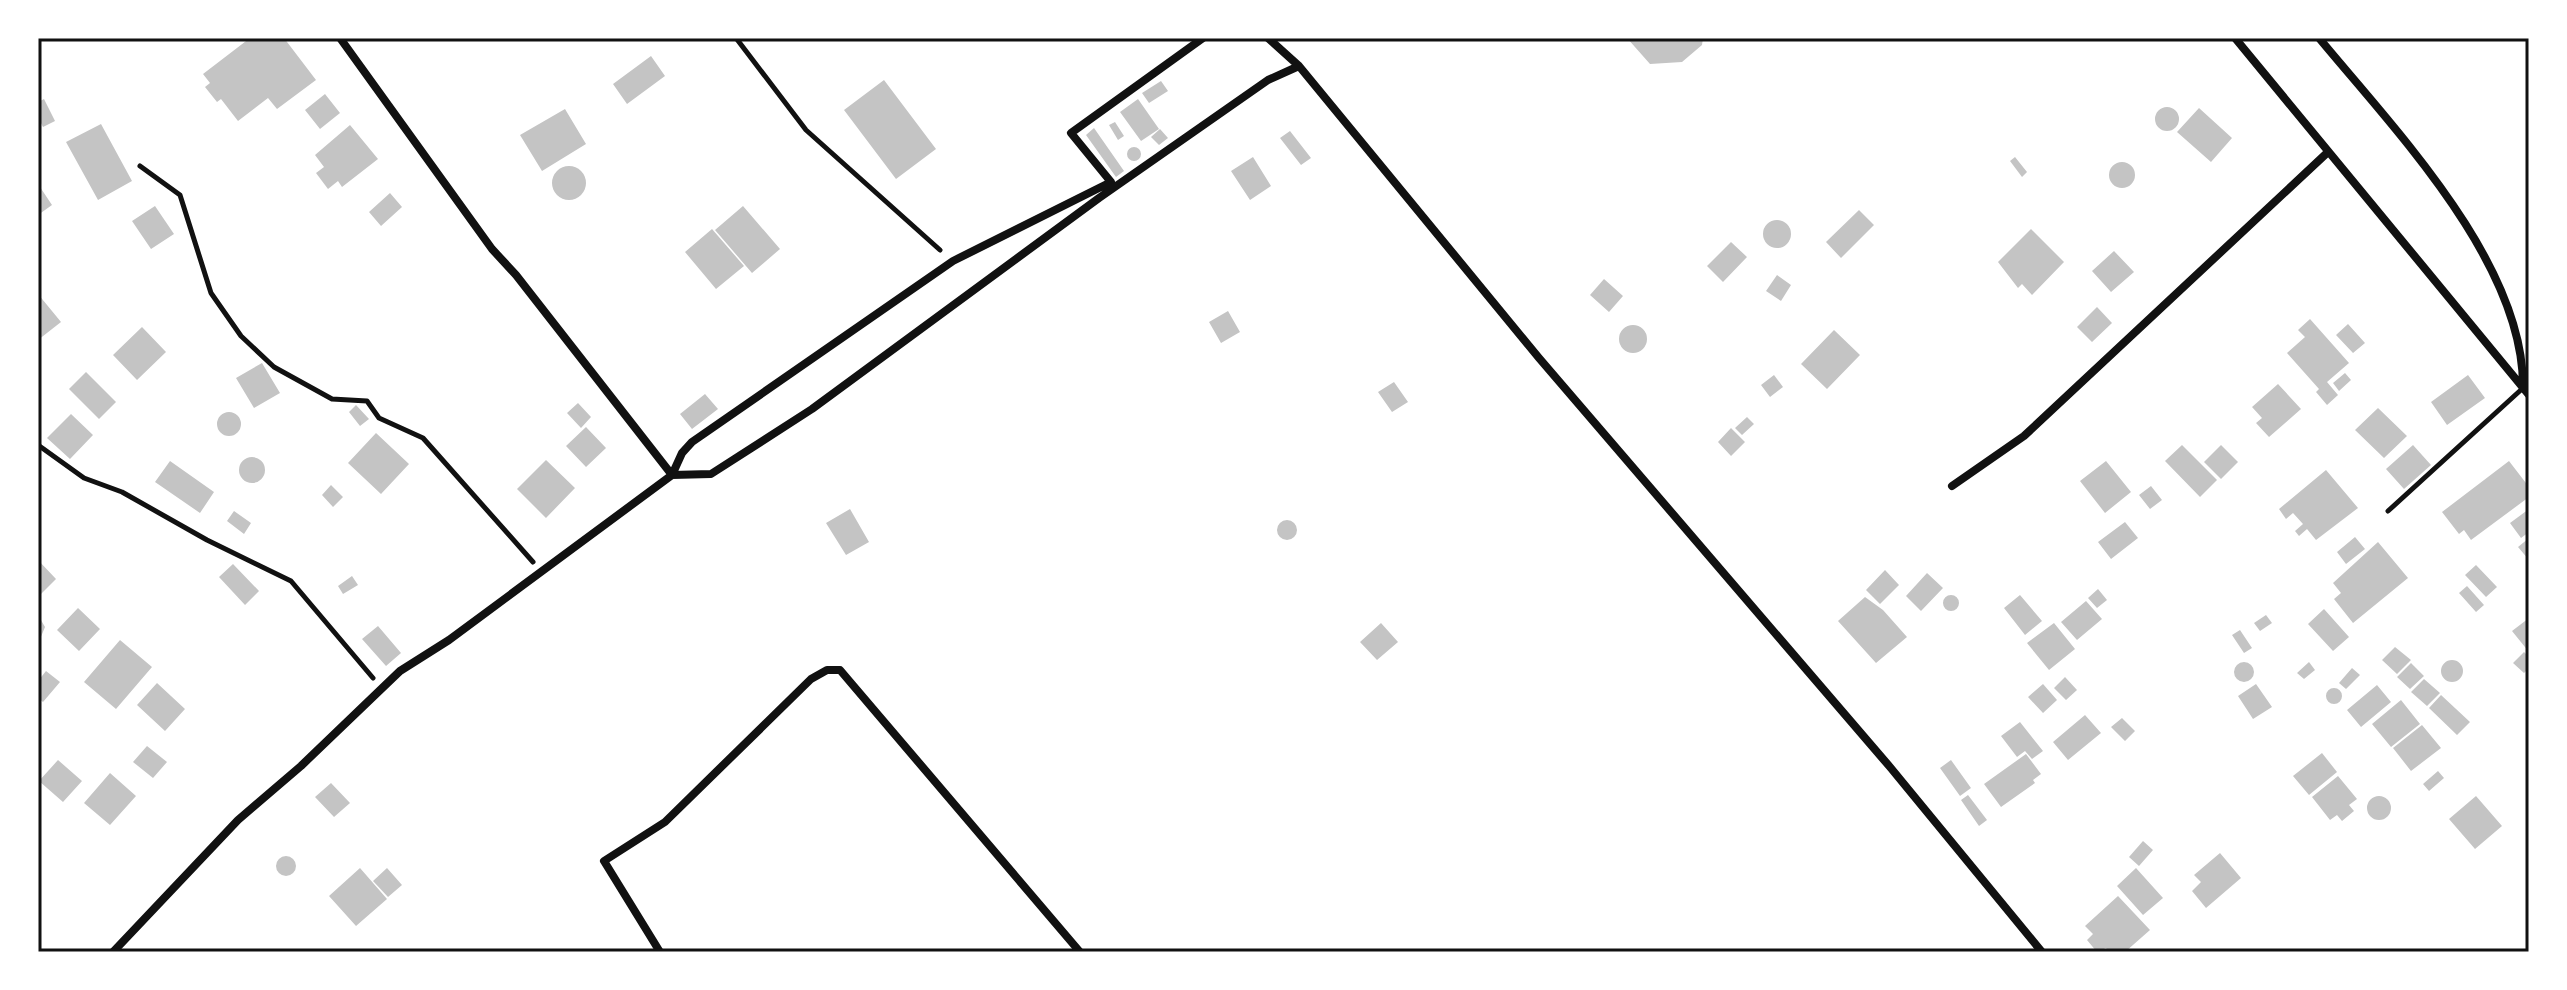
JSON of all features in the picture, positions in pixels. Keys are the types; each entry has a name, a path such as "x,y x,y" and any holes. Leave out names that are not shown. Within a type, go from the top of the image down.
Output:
{"street":[{"path":"340,38 492,249 569,341 672,475"},
{"path":"113,952 238,820 400,671 542,572 672,475 682,453 692,442 953,261 1111,182 1071,133 1203,38"},
{"path":"2235,38 2526,391"},
{"path":"2319,38 2478,239 2511,318 2526,391"},
{"path":"1273,39 1299,66 1539,358 1890,767 2042,952"},
{"path":"672,475 711,474 725,466 812,409 1099,198 1258,87 1299,66"},
{"path":"1952,486 2024,436 2328,152"},
{"path":"660,952 604,861 665,822 811,679 827,670 840,670 1080,952"}],"lane":[{"path":"2388,511 2526,391"}],"path":[{"path":"736,38 806,130 953,261"},
{"path":"140,166 180,195 211,293 241,336 274,367 332,399 367,401 379,418 423,438 542,572"},
{"path":"38,445 84,478 122,492 207,540 291,581 382,689"}],"building":[{"path":"250,38 284,38 316,80 277,109 268,98 238,121 221,99 217,102 205,87 210,83 203,74"},
{"path":"1627,38 1703,38 1702,45 1682,62 1650,64"},
{"path":"651,56 665,76 627,104 613,84"},
{"path":"884,80 936,149 896,179 844,110"},
{"path":"1161,81 1168,91 1149,103 1142,93"},
{"path":"325,94 340,113 320,129 305,110"},
{"path":"44,99 55,121 43,127 38,117 38,102"},
{"path":"1138,99 1159,129 1141,141 1120,112"},
{"path":"2167,107 2175,111 2179,119 2175,127 2167,131 2159,127 2155,119 2159,111"},
{"path":"2199,108 2232,138 2211,162 2177,132"},
{"path":"565,109 586,144 542,171 520,135"},
{"path":"1115,122 1124,136 1118,140 1109,125"},
{"path":"101,124 132,181 98,200 66,142"},
{"path":"350,125 378,159 342,187 338,181 328,189 316,173 324,167 315,155"},
{"path":"1094,128 1124,171 1116,177 1086,135"},
{"path":"1160,129 1168,138 1159,145 1151,137"},
{"path":"1290,131 1311,158 1301,165 1280,138"},
{"path":"1134,147 1141,154 1134,161 1127,154"},
{"path":"1253,157 1271,186 1250,200 1231,171"},
{"path":"2015,157 2027,172 2022,177 2010,161"},
{"path":"2122,162 2131,166 2135,175 2131,184 2122,188 2113,184 2109,175 2113,166"},
{"path":"569,166 581,171 586,183 581,195 569,200 557,195 552,183 557,171"},
{"path":"38,184 52,205 38,215"},
{"path":"390,193 402,207 381,226 369,212"},
{"path":"155,206 174,234 151,249 132,221"},
{"path":"743,206 780,249 752,273 715,230"},
{"path":"1859,210 1874,225 1841,258 1826,242"},
{"path":"1777,220 1787,224 1791,234 1787,244 1777,248 1767,244 1763,234 1767,224"},
{"path":"712,229 744,266 716,289 685,252"},
{"path":"2031,229 2064,262 2032,295 2022,284 2018,288 1998,262"},
{"path":"1731,242 1747,257 1723,282 1707,266"},
{"path":"2114,251 2134,272 2111,292 2092,271"},
{"path":"1777,275 1791,285 1781,301 1766,291"},
{"path":"1604,279 1623,296 1609,312 1590,295"},
{"path":"38,294 61,322 38,340"},
{"path":"2097,307 2112,323 2092,342 2077,327"},
{"path":"1228,311 1240,332 1221,343 1209,322"},
{"path":"2310,319 2349,363 2327,382 2338,395 2327,405 2316,392 2319,389 2287,353 2305,337 2298,330"},
{"path":"2348,324 2365,343 2353,353 2336,335"},
{"path":"1633,325 1643,329 1647,339 1643,349 1633,353 1623,349 1619,339 1623,329"},
{"path":"142,327 166,352 137,380 113,355"},
{"path":"1834,330 1860,355 1827,389 1801,364"},
{"path":"262,363 280,393 254,408 236,378"},
{"path":"86,372 116,402 99,419 69,389"},
{"path":"2345,373 2351,380 2339,391 2333,383"},
{"path":"1774,375 1783,387 1770,397 1761,385"},
{"path":"2468,375 2485,398 2447,425 2431,402"},
{"path":"1394,382 1408,402 1392,412 1378,392"},
{"path":"2278,384 2301,409 2269,437 2256,423 2262,418 2252,407"},
{"path":"705,394 718,409 692,429 680,414"},
{"path":"578,403 591,417 581,428 567,413"},
{"path":"356,405 369,419 360,426 349,412"},
{"path":"2378,408 2407,436 2384,458 2355,430"},
{"path":"229,412 238,415 241,424 238,433 229,436 220,433 217,424 220,415"},
{"path":"71,414 93,435 70,459 47,438"},
{"path":"1747,417 1754,424 1742,435 1735,428"},
{"path":"586,427 606,448 586,467 566,446"},
{"path":"1731,428 1745,442 1731,456 1718,442"},
{"path":"376,433 409,464 381,494 348,463"},
{"path":"2182,445 2217,480 2200,497 2165,461"},
{"path":"2221,445 2238,462 2221,479 2204,462"},
{"path":"2413,445 2431,465 2404,489 2386,469"},
{"path":"252,457 261,461 265,470 261,479 252,483 243,479 239,470 243,461"},
{"path":"546,460 575,488 546,518 517,489"},
{"path":"170,461 214,492 200,513 155,482"},
{"path":"2106,461 2131,492 2105,513 2080,481"},
{"path":"2509,461 2529,487 2529,497 2471,540 2464,530 2459,534 2442,512"},
{"path":"2326,470 2358,508 2316,540 2307,529 2299,536 2295,531 2303,524 2293,513 2286,519 2279,509"},
{"path":"331,485 343,497 333,507 322,495"},
{"path":"2151,486 2162,500 2150,509 2139,495"},
{"path":"850,509 869,542 846,555 826,523"},
{"path":"2529,509 2529,532 2521,538 2510,523"},
{"path":"234,511 251,523 244,534 227,521"},
{"path":"1283,520 1291,520 1297,530 1291,540 1283,540 1277,534 1277,526"},
{"path":"2125,522 2138,538 2111,559 2098,542"},
{"path":"2355,537 2365,549 2346,564 2337,552"},
{"path":"2529,538 2529,560 2518,547"},
{"path":"2378,542 2408,578 2353,623 2334,599 2341,593 2333,583"},
{"path":"38,560 56,579 38,597"},
{"path":"233,564 259,591 245,605 219,577"},
{"path":"2476,565 2497,587 2486,597 2465,575"},
{"path":"1885,570 1899,585 1880,604 1866,590"},
{"path":"1927,573 1943,588 1921,611 1906,596"},
{"path":"352,576 358,585 343,594 338,586"},
{"path":"2467,586 2484,605 2476,612 2459,593"},
{"path":"2098,589 2107,600 2097,608 2088,598"},
{"path":"1948,595 1954,595 1959,603 1957,609 1948,611 1943,606 1943,600"},
{"path":"2020,595 2042,621 2025,635 2004,608"},
{"path":"1865,597 1883,610 1907,637 1876,663 1838,621"},
{"path":"2086,601 2102,619 2077,640 2061,622"},
{"path":"78,608 100,629 79,651 57,630"},
{"path":"2324,609 2349,637 2333,651 2308,624"},
{"path":"38,615 45,627 38,644"},
{"path":"2266,615 2272,623 2260,631 2254,623"},
{"path":"2529,618 2529,652 2512,631"},
{"path":"1381,623 1398,642 1377,660 1360,642"},
{"path":"2054,623 2075,649 2049,670 2027,643"},
{"path":"378,626 401,653 386,666 362,639"},
{"path":"2240,630 2252,648 2244,653 2232,635"},
{"path":"120,640 152,667 116,709 84,682"},
{"path":"2395,647 2411,660 2397,674 2382,660"},
{"path":"2524,652 2529,657 2529,668 2524,673 2513,663"},
{"path":"2448,660 2456,660 2463,671 2456,682 2448,682 2441,675 2441,667"},
{"path":"2244,662 2251,665 2254,672 2251,679 2244,682 2237,679 2234,672 2237,665"},
{"path":"2309,662 2315,670 2304,679 2297,673"},
{"path":"2411,663 2424,676 2410,689 2397,677"},
{"path":"2352,668 2360,675 2346,689 2339,683"},
{"path":"46,671 60,682 43,702 38,698 38,681"},
{"path":"2065,677 2077,690 2066,700 2054,688"},
{"path":"2424,679 2440,693 2427,706 2411,692"},
{"path":"157,683 185,709 165,731 137,705"},
{"path":"2043,684 2057,700 2043,713 2028,697"},
{"path":"2256,684 2272,707 2253,719 2238,696"},
{"path":"2377,685 2391,702 2361,727 2347,710"},
{"path":"2331,688 2337,688 2342,696 2340,702 2331,704 2326,699 2326,693"},
{"path":"2441,695 2470,722 2457,735 2429,708"},
{"path":"2401,700 2420,724 2391,747 2372,724"},
{"path":"2085,715 2101,733 2068,760 2053,742"},
{"path":"2122,718 2135,731 2125,741 2111,727"},
{"path":"2020,722 2043,751 2032,759 2025,751 2017,757 2001,736"},
{"path":"2422,725 2441,748 2411,771 2393,748"},
{"path":"147,746 167,762 153,778 133,762"},
{"path":"2322,753 2337,772 2309,795 2293,776"},
{"path":"2026,754 2041,774 2033,780 2035,783 2001,807 1984,784"},
{"path":"58,760 82,781 63,802 39,781"},
{"path":"1951,760 1971,788 1960,796 1940,768"},
{"path":"2438,771 2444,778 2429,791 2423,784"},
{"path":"110,773 136,796 110,825 84,803"},
{"path":"2338,776 2357,799 2349,805 2354,811 2342,821 2337,815 2330,820 2312,797"},
{"path":"331,783 350,803 334,817 315,797"},
{"path":"1968,795 1987,820 1979,826 1961,800"},
{"path":"2379,796 2388,799 2391,808 2388,817 2379,820 2370,817 2367,808 2370,799"},
{"path":"2476,796 2502,826 2475,849 2449,819"},
{"path":"2143,841 2153,850 2139,866 2129,857"},
{"path":"2220,853 2241,878 2206,908 2192,891 2201,882 2194,875"},
{"path":"286,856 293,859 296,866 293,873 286,876 279,873 276,866 279,859"},
{"path":"360,868 387,899 356,926 329,896"},
{"path":"387,868 402,885 388,897 373,881"},
{"path":"2136,868 2163,898 2143,915 2117,886"},
{"path":"2118,896 2150,930 2125,952 2109,952 2106,948 2097,952 2087,940 2093,934 2085,926"}]}
